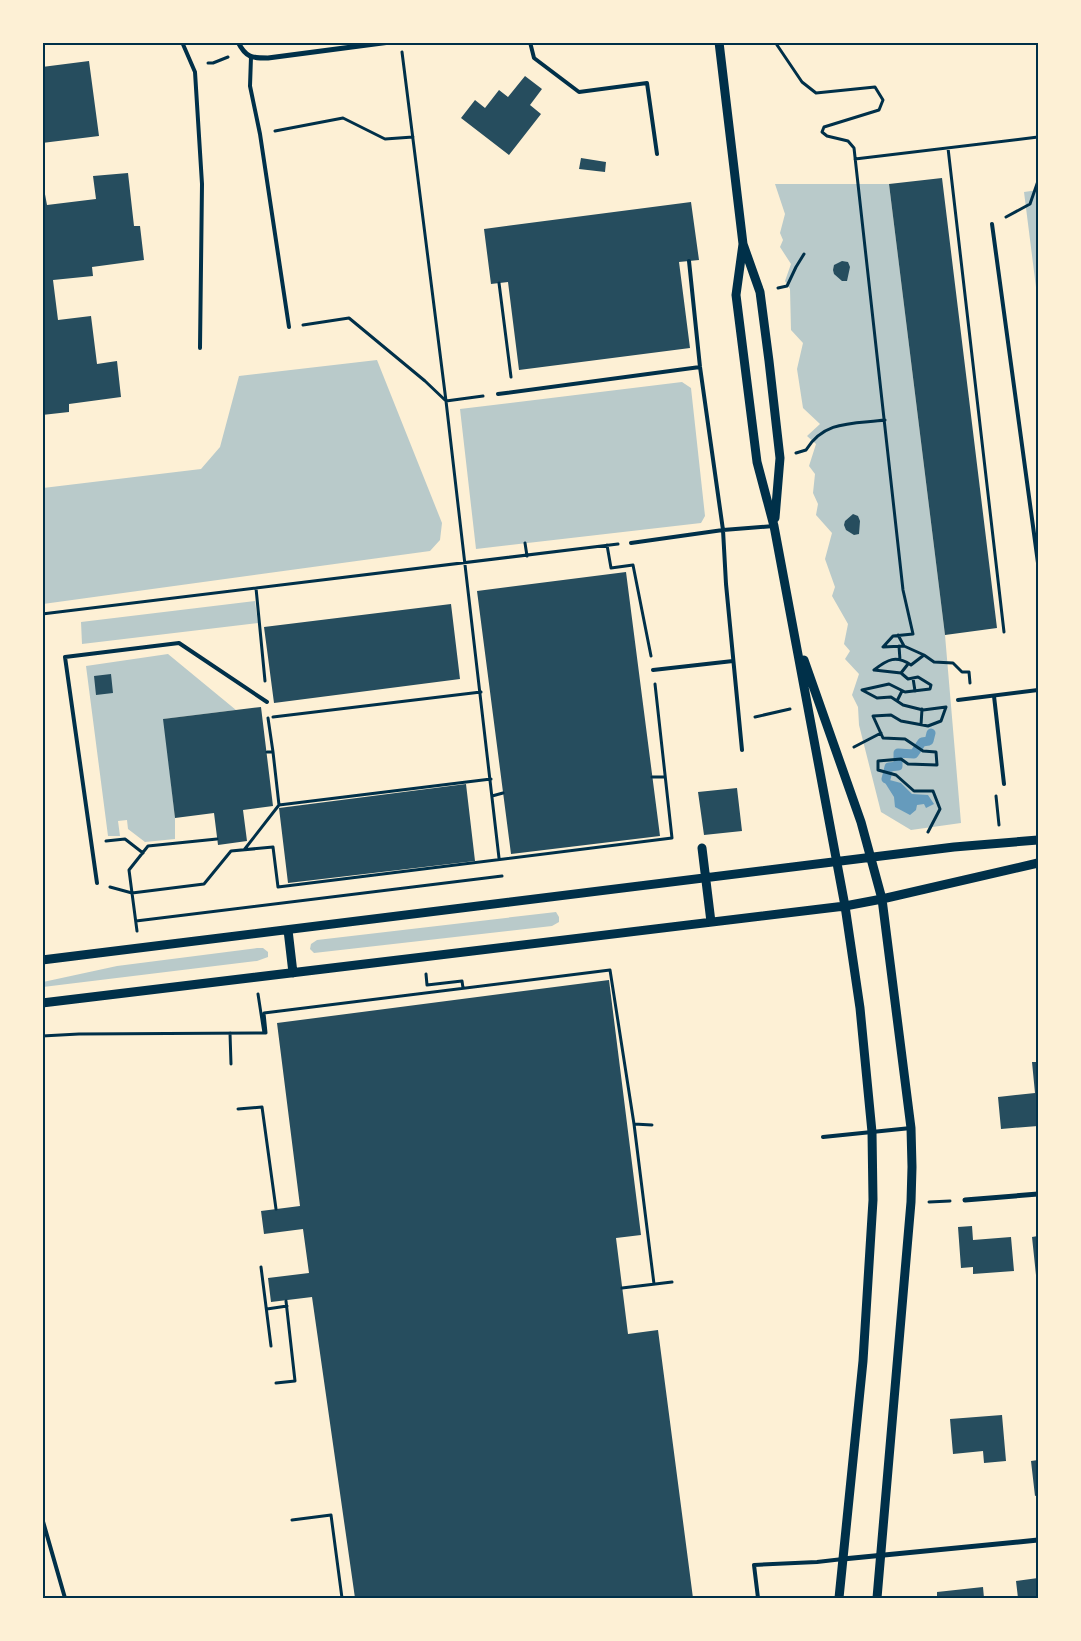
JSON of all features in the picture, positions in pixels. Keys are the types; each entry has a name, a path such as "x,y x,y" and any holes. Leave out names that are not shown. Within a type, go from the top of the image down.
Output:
{"street":[{"path":"238,42 242,51 252,58 268,58 390,42"},
{"path":"719,42 743,244 760,292 780,458 774,526"},
{"path":"743,244 736,295 757,462 774,526 845,906 860,1008 872,1132 873,1200 863,1361 839,1598"},
{"path":"794,632 872,858 882,899 910,1128 911,1202 877,1598"},
{"path":"42,960 954,847 1038,840"},
{"path":"702,848 711,922"},
{"path":"42,1003 845,906 1038,863"},
{"path":"288,930 293,973"},
{"path":"965,1200 1038,1194"},
{"path":"843,1559 1038,1540"}],"lane":[{"path":"182,42 195,72 202,184 200,348"},
{"path":"530,42 534,58 579,92 648,83 657,154"},
{"path":"252,58 250,86 260,134 289,327"},
{"path":"992,224 1038,563"},
{"path":"689,261 700,366 723,530 742,750"},
{"path":"498,394 700,366"},
{"path":"631,543 723,530 774,526"},
{"path":"97,883 65,657 179,643 267,702"},
{"path":"653,670 733,661"},
{"path":"958,700 1038,690"},
{"path":"994,696 1004,784"},
{"path":"823,1137 910,1128"},
{"path":"42,1518 65,1598"},
{"path":"758,1598 754,1564 817,1562 843,1559"}],"path":[{"path":"400,42 446,401 499,858"},
{"path":"776,42 802,82 816,93 875,88 883,100 879,110 824,127 822,132 827,136 848,140 854,148 904,590 913,634 893,636 883,647 904,646 934,662 953,663 962,672 968,672 972,698"},
{"path":"191,64 213,62 242,51"},
{"path":"260,134 343,118 386,139 413,137"},
{"path":"855,159 1038,137"},
{"path":"948,148 1004,632"},
{"path":"992,224 1030,204 1038,181"},
{"path":"760,292 787,286 804,254"},
{"path":"498,283 514,392"},
{"path":"289,327 349,318 425,381 446,401"},
{"path":"446,401 498,394"},
{"path":"806,450 813,439 824,430 884,420"},
{"path":"525,543 527,556"},
{"path":"42,614 631,543"},
{"path":"97,883 132,894 204,884 231,852 273,847 278,887 470,864 499,858 672,838 653,670 633,565 611,568 607,545"},
{"path":"256,588 268,718 279,806"},
{"path":"898,636 904,646"},
{"path":"899,646 900,660"},
{"path":"924,655 912,666 900,660 886,660 874,670 901,673 908,679 918,677 931,685 930,689 905,692 889,684 862,690 877,698 891,697 904,705 922,709 946,707 941,721 928,726 901,721 891,715 873,716 883,738 905,739 923,751 936,752 937,765 908,764 901,759 878,760 878,770 896,775 914,791 934,791 940,809 926,837"},
{"path":"901,673 908,664"},
{"path":"912,678 915,691"},
{"path":"897,701 902,690"},
{"path":"268,718 481,692"},
{"path":"739,720 808,706"},
{"path":"921,725 922,709"},
{"path":"837,755 881,733"},
{"path":"267,752 273,752"},
{"path":"652,777 665,777"},
{"path":"244,850 279,806 491,779"},
{"path":"492,796 503,793"},
{"path":"996,795 998,817"},
{"path":"91,842 125,839 143,852"},
{"path":"216,839 148,846 129,870 136,921 502,876"},
{"path":"265,1033 264,1013 610,970 634,1124 654,1284"},
{"path":"427,985 462,981 462,988"},
{"path":"258,995 265,1033"},
{"path":"230,1033 231,1064"},
{"path":"42,1036 79,1034 265,1033"},
{"path":"238,1109 262,1107 276,1209"},
{"path":"634,1124 652,1125"},
{"path":"911,1202 965,1200"},
{"path":"261,1267 271,1346"},
{"path":"622,1288 672,1282"},
{"path":"276,1382 295,1381 286,1301"},
{"path":"267,1309 287,1306"},
{"path":"292,1520 331,1515 342,1598"}],"shaded area":[{"path":"775,184 889,184 945,635 961,823 911,830 881,812 859,725 858,707 852,695 859,674 845,659 850,651 844,644 848,624 832,596 835,587 825,559 832,533 816,515 818,504 813,493 815,474 809,466 816,444 807,436 820,424 803,408 797,369 803,343 791,330 790,289 785,281 791,264 780,247 783,240 780,233 785,214"},
{"path":"1038,190 1038,303 1024,192"},
{"path":"377,360 442,523 440,540 430,551 43,604 43,488 201,469 220,447 239,376"},
{"path":"682,382 691,388 705,516 701,523 476,549 460,409"},
{"path":"255,601 258,623 82,644 81,622"},
{"path":"168,654 236,710 164,719 175,818 175,839 145,842 128,829 127,820 118,821 120,836 108,836 86,666"},
{"path":"556,912 559,922 552,926 314,953 310,949 311,944 317,940"},
{"path":"263,948 268,952 268,957 257,961 43,987 43,982 117,966"}],"water":[{"path":"882,778 901,783 912,794 928,795 934,804 926,808 924,804 917,805 916,810 910,815 895,807 894,797"}],"building":[{"path":"89,61 99,136 42,143 42,67"},
{"path":"525,76 542,89 530,105 541,114 509,155 461,118 475,100 485,108 499,90 508,97"},
{"path":"581,158 606,162 605,172 579,169"},
{"path":"128,173 134,226 140,226 144,260 92,267 93,276 53,280 58,320 91,316 97,364 117,361 121,397 69,404 69,412 42,415 42,178 47,205 96,199 93,176"},
{"path":"942,178 997,628 945,635 889,184"},
{"path":"691,202 699,260 679,262 690,348 519,370 508,282 491,284 484,229"},
{"path":"842,261 848,262 850,267 847,281 842,281 834,274 833,270 834,265"},
{"path":"853,514 858,516 860,521 859,534 854,535 846,530 844,525 845,521"},
{"path":"626,572 660,836 511,854 477,591"},
{"path":"451,604 460,679 274,703 264,627"},
{"path":"111,674 113,693 96,695 94,676"},
{"path":"261,707 273,806 243,810 247,841 218,845 214,813 175,818 163,719"},
{"path":"466,784 475,861 288,883 279,808"},
{"path":"737,788 742,831 704,835 698,792"},
{"path":"609,980 641,1235 616,1238 628,1334 658,1330 693,1598 355,1598 312,1297 271,1302 268,1278 309,1273 303,1229 264,1234 261,1211 300,1206 277,1023"},
{"path":"1032,1062 1038,1062 1038,1126 1001,1129 998,1097 1035,1093"},
{"path":"972,1226 973,1240 1011,1237 1014,1271 973,1274 973,1267 961,1268 958,1227"},
{"path":"1038,1236 1038,1275 1036,1275 1032,1237"},
{"path":"1002,1415 1006,1461 984,1463 983,1451 953,1454 950,1419"},
{"path":"1038,1460 1038,1495 1035,1496 1031,1461"},
{"path":"1038,1578 1038,1598 1018,1598 1016,1581"},
{"path":"983,1587 984,1598 937,1598 937,1592"}],"waterway":[{"path":"886,779 889,767 898,766 898,753 914,754 922,742 929,741 931,733"}]}
